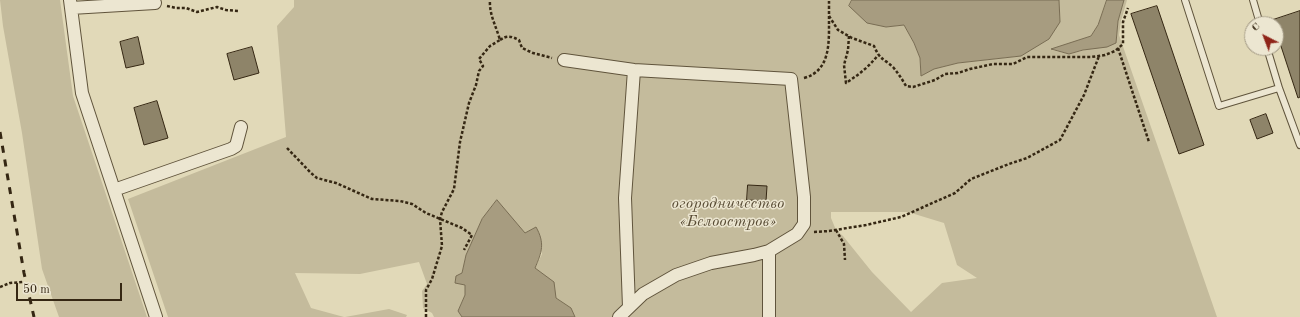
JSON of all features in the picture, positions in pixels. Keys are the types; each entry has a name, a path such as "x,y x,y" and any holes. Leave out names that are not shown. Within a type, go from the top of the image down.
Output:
{"street":[{"path":"155,3 70,4 82,93 156,317"},
{"path":"564,60 634,70 791,79 804,197 804,224 797,234 769,251 711,263 676,275 643,294 619,317"},
{"path":"629,307 625,198 634,70"},
{"path":"114,190 231,149 236,146 241,127"},
{"path":"769,251 769,317"}],"lane":[{"path":"1186,0 1219,106 1279,88"},
{"path":"1253,0 1258,16"},
{"path":"1269,56 1279,88 1300,145"}],"path":[{"path":"490,0 489,6 500,40"},
{"path":"791,79 806,78 816,72 825,61 828,53 829,42 829,0"},
{"path":"155,3 176,8 186,8 197,12 217,7 238,12"},
{"path":"829,16 838,30 874,46 878,55 900,75 906,86 913,87 935,80 945,74 958,73 970,68 993,64 1013,64 1027,57 1050,58 1099,56 1115,51 1123,44 1124,22 1128,8"},
{"path":"426,317 426,290 434,273 442,246 440,219 454,189 460,142 469,103 476,85 479,71 483,66 479,60 490,46 506,36 510,36 519,40 522,48 532,53 564,60"},
{"path":"849,36 848,50 844,65 846,83 858,76 878,55"},
{"path":"1118,48 1150,142"},
{"path":"797,234 836,230 901,217 955,193 971,179 1027,158 1060,140 1084,95 1099,56"},
{"path":"287,148 317,178 336,183 372,199 400,201 412,204 440,219 462,228 472,235 464,250"},
{"path":"836,230 844,244 845,260"},
{"path":"0,287 10,283 22,282"}],"green space":[{"path":"0,0 60,0 73,96 147,317 59,317 42,269 22,133 3,26"},
{"name":"огородничество «Белоостров»","path":"294,0 852,0 849,6 886,27 904,25 920,58 921,76 934,69 958,63 1021,56 1060,22 1059,0 1107,0 1098,25 1091,36 1052,50 1069,54 1116,42 1118,21 1124,0 1127,0 1119,35 1217,317 575,317 571,308 556,298 543,275 535,268 542,254 536,227 525,233 513,220 482,219 466,255 462,273 465,285 465,295 458,311 462,317 434,317 432,313 423,308 422,291 427,284 419,262 360,274 295,273 311,308 344,317 168,317 128,199 286,137 277,26 294,7","holes":["831,212 908,212 944,223 957,265 977,278 942,283 911,312 872,272 843,236 836,230 831,218"]},
{"path":"389,309 407,315 406,317 345,317"}],"shaded area":[{"path":"852,0 1059,0 1060,22 1049,39 1021,56 958,63 934,69 921,76 920,58 904,25 886,27 867,23 849,6"},
{"path":"1107,0 1124,0 1118,21 1116,43 1107,47 1083,50 1069,54 1051,49 1091,36 1098,25"},
{"path":"497,200 525,233 536,227 541,238 542,248 535,268 554,282 556,298 571,308 575,317 462,317 458,311 465,295 465,285 455,283 456,276 462,273 466,255 482,219"}],"building":[{"path":"1157,6 1204,145 1179,154 1131,14"},
{"path":"1300,11 1300,97 1298,98 1284,55 1284,16"},
{"path":"138,37 144,64 126,68 120,42"},
{"path":"252,47 259,73 234,80 227,54"},
{"path":"157,101 168,138 144,145 134,108"},
{"path":"1266,114 1273,133 1257,139 1250,120"},
{"path":"748,185 767,186 766,201 747,200"}],"railway":[{"path":"0,132 24,273 34,317"}]}
